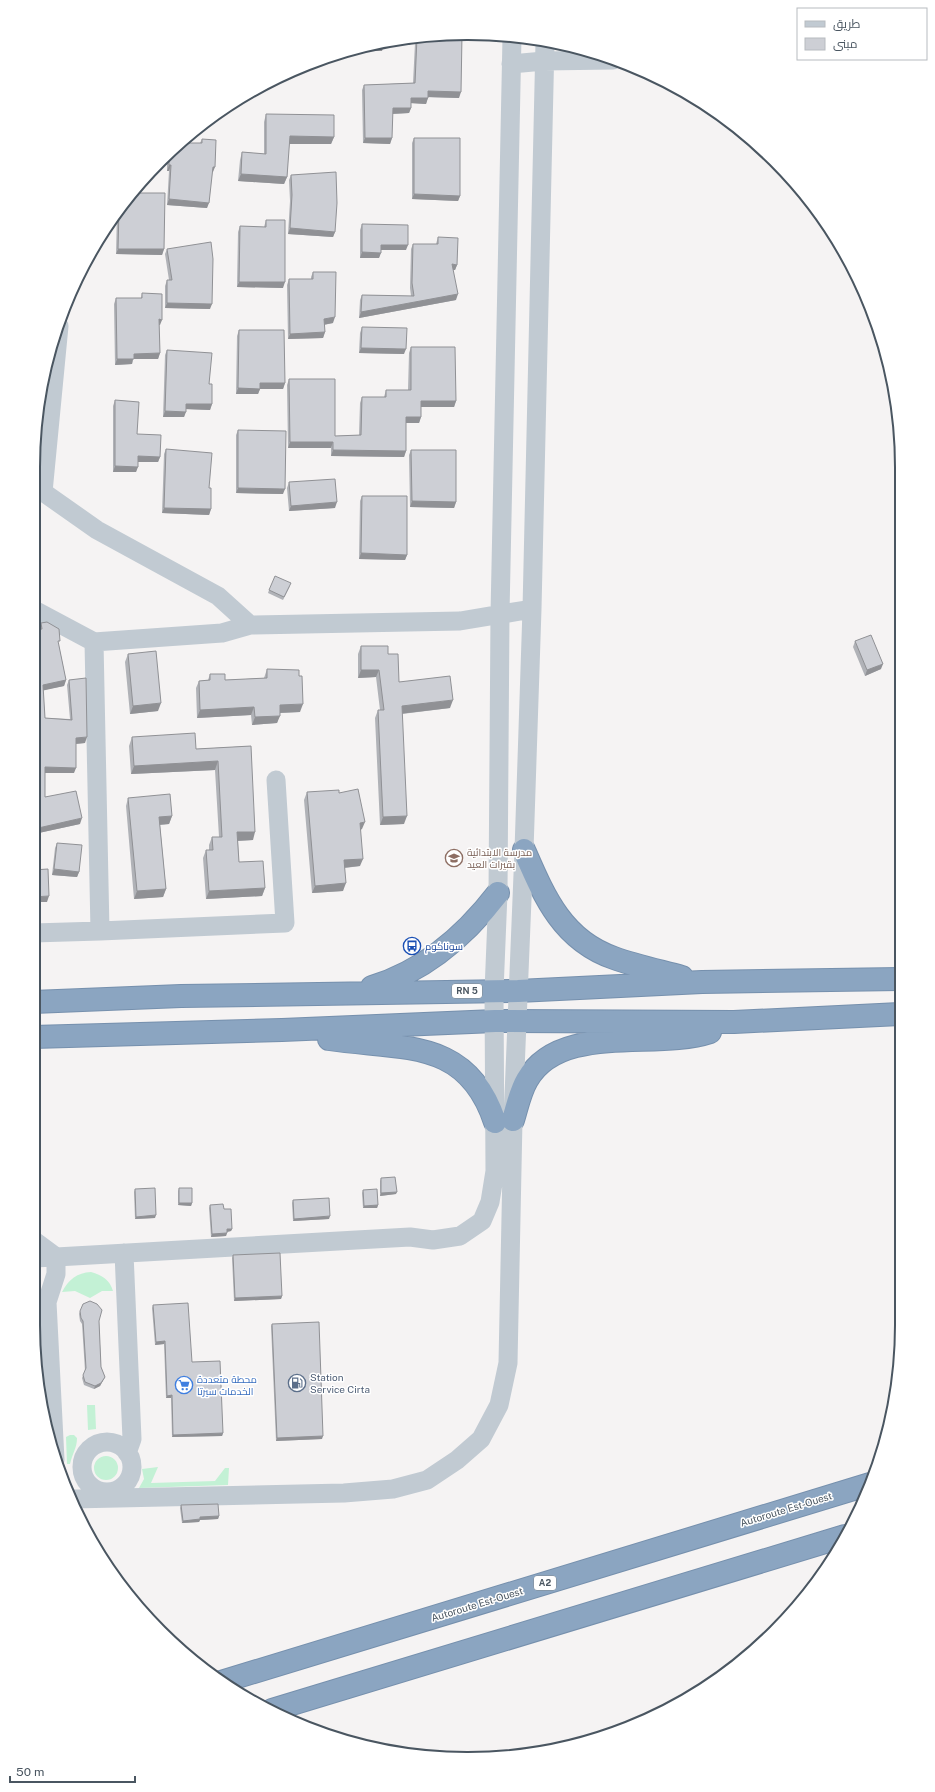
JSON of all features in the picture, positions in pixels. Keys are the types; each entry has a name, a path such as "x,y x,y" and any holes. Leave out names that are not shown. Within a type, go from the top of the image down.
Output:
{"highway":[{"path":"524,850 545,898 567,928 581,940 614,958 702,982"},
{"path":"355,992 384,984 436,956 459,938 480,917 498,893"},
{"name":"RN 5","path":"40,1002 181,996 355,992 518,991 702,982 895,978"},
{"path":"40,1038 495,1021 734,1022 895,1014"},
{"path":"282,1030 337,1040 424,1050 438,1055 462,1069 473,1079 489,1103 504,1121 527,1080 542,1064 562,1050 586,1044 689,1037 720,1029 734,1022"},
{"name":"Autoroute Est-Ouest","path":"229,1679 863,1486"},
{"path":"278,1708 838,1538"}],"street":[{"path":"123,1494 132,1469 131,1460 121,1447 106,1442 99,1444 87,1453 83,1460 83,1475 78,1495 106,1492 123,1494 344,1493 393,1489 427,1480 457,1460 481,1439 500,1405 508,1363 504,1121 495,1021 494,990 498,893 500,614 512,43"},
{"path":"40,1258 410,1237 433,1240 460,1236 482,1221 490,1202 504,1121 518,1021 532,609 544,47"},
{"path":"512,64 544,61 596,60"},
{"path":"40,479 55,356"},
{"path":"40,488 97,530 218,596 250,624"},
{"path":"40,613 94,642 222,633 250,624 460,620 532,609"},
{"path":"94,642 100,931"},
{"path":"40,933 285,923 276,780"},
{"path":"40,1245 56,1257"},
{"path":"124,1253 132,1439 127,1453"},
{"path":"53,1429 47,1302 56,1274 56,1257"}],"green space":[{"path":"91,1272 105,1278 112,1287 113,1291 102,1291 90,1298 75,1291 62,1292 71,1280 78,1275"},
{"path":"87,1405 95,1405 96,1429 88,1430"},
{"path":"74,1435 77,1438 77,1442 70,1464 67,1464 66,1437"},
{"path":"106,1456 115,1459 118,1468 115,1477 106,1480 97,1477 94,1468 97,1459"},
{"path":"158,1467 151,1483 215,1481 225,1468 229,1468 228,1485 139,1488 144,1479 142,1469"}],"building":[{"path":"462,40 461,92 428,91 428,98 411,98 411,108 393,108 392,138 365,138 364,85 415,83 417,43"},
{"path":"266,114 334,115 334,137 290,136 287,177 241,174 242,152 266,154"},
{"path":"414,138 460,138 460,196 414,194"},
{"path":"202,139 216,140 215,167 213,167 209,203 169,199 171,165 169,165 169,161 190,143 202,143"},
{"path":"336,172 337,203 335,232 290,228 292,195 291,175"},
{"path":"140,193 165,193 164,249 118,249 119,220 128,207"},
{"path":"266,220 285,220 285,282 239,282 240,226 266,227"},
{"path":"362,224 408,225 408,245 381,245 381,253 362,252"},
{"path":"438,237 458,238 457,265 452,264 458,294 361,312 362,295 414,296 412,283 413,244 438,244"},
{"path":"211,242 213,259 212,304 167,303 167,280 172,280 167,249"},
{"path":"313,272 336,272 335,317 324,319 325,332 290,334 289,279 313,279"},
{"path":"142,293 162,294 162,320 159,319 160,353 134,354 134,359 117,359 116,298 142,298"},
{"path":"362,327 407,328 406,349 361,348"},
{"path":"239,330 284,330 285,383 260,383 260,389 238,388"},
{"path":"411,347 455,347 456,401 421,401 421,417 406,417 406,451 333,450 333,442 290,442 289,379 335,379 335,436 361,435 362,397 386,397 386,390 411,390"},
{"path":"167,350 212,353 209,384 212,384 212,404 186,404 186,412 165,411"},
{"path":"115,400 139,402 137,434 161,435 160,457 138,456 138,467 115,466"},
{"path":"238,430 286,431 285,489 238,488"},
{"path":"166,449 212,453 209,488 211,488 211,509 164,508"},
{"path":"411,450 456,450 456,502 412,501"},
{"path":"335,479 337,502 291,506 289,482"},
{"path":"362,496 407,496 407,555 361,553"},
{"path":"275,576 291,583 284,597 269,590"},
{"path":"47,622 59,629 60,641 58,641 66,680 43,685 45,718 72,720 69,680 86,678 87,737 76,738 76,768 45,767 45,797 76,791 82,818 40,828 40,629 42,629 41,623"},
{"path":"871,635 883,664 867,670 855,641"},
{"path":"361,646 388,646 388,654 398,654 399,682 450,676 453,700 402,706 407,816 383,817 378,710 384,710 379,670 361,670"},
{"path":"156,651 161,703 133,706 128,654"},
{"path":"267,669 299,670 299,676 302,676 303,704 280,705 280,716 255,717 254,707 200,710 199,681 210,680 210,674 225,674 225,680 267,678"},
{"path":"195,733 196,749 251,746 255,832 237,832 239,862 263,861 265,888 209,891 206,850 213,850 212,837 222,837 218,761 134,766 132,737"},
{"path":"358,789 365,822 360,823 363,859 344,860 346,883 315,886 307,792 339,790 339,793"},
{"path":"170,794 172,816 159,817 166,889 137,891 128,798"},
{"path":"57,843 82,845 79,872 54,869"},
{"path":"48,869 49,896 40,897 40,870"},
{"path":"395,1177 397,1192 381,1193 381,1178"},
{"path":"155,1188 156,1215 136,1217 135,1189"},
{"path":"179,1188 192,1188 192,1203 179,1203"},
{"path":"377,1189 378,1205 364,1206 363,1190"},
{"path":"329,1198 330,1216 294,1219 293,1200"},
{"path":"223,1204 224,1209 231,1209 232,1229 227,1229 227,1233 212,1234 210,1205"},
{"path":"280,1253 282,1296 235,1298 233,1255"},
{"path":"90,1301 97,1304 102,1310 99,1321 101,1367 105,1377 101,1383 95,1386 85,1382 83,1375 86,1368 83,1321 80,1311 83,1304"},
{"path":"188,1303 192,1362 220,1361 223,1433 173,1435 172,1395 167,1396 165,1341 156,1342 153,1305"},
{"name":"Station Service Cirta","path":"319,1322 323,1436 277,1438 272,1324"},
{"path":"218,1504 219,1516 200,1517 200,1519 183,1521 181,1505"}],"place":[{"name":"مدرسة الابتدائية بقيرات العيد","path":"454,858"},
{"name":"سوناكوم","path":"412,946"},
{"name":"Station Service Cirta","path":"297,1383"},
{"name":"محطة متعددة الخدمات سيرتا","path":"184,1385"}]}
